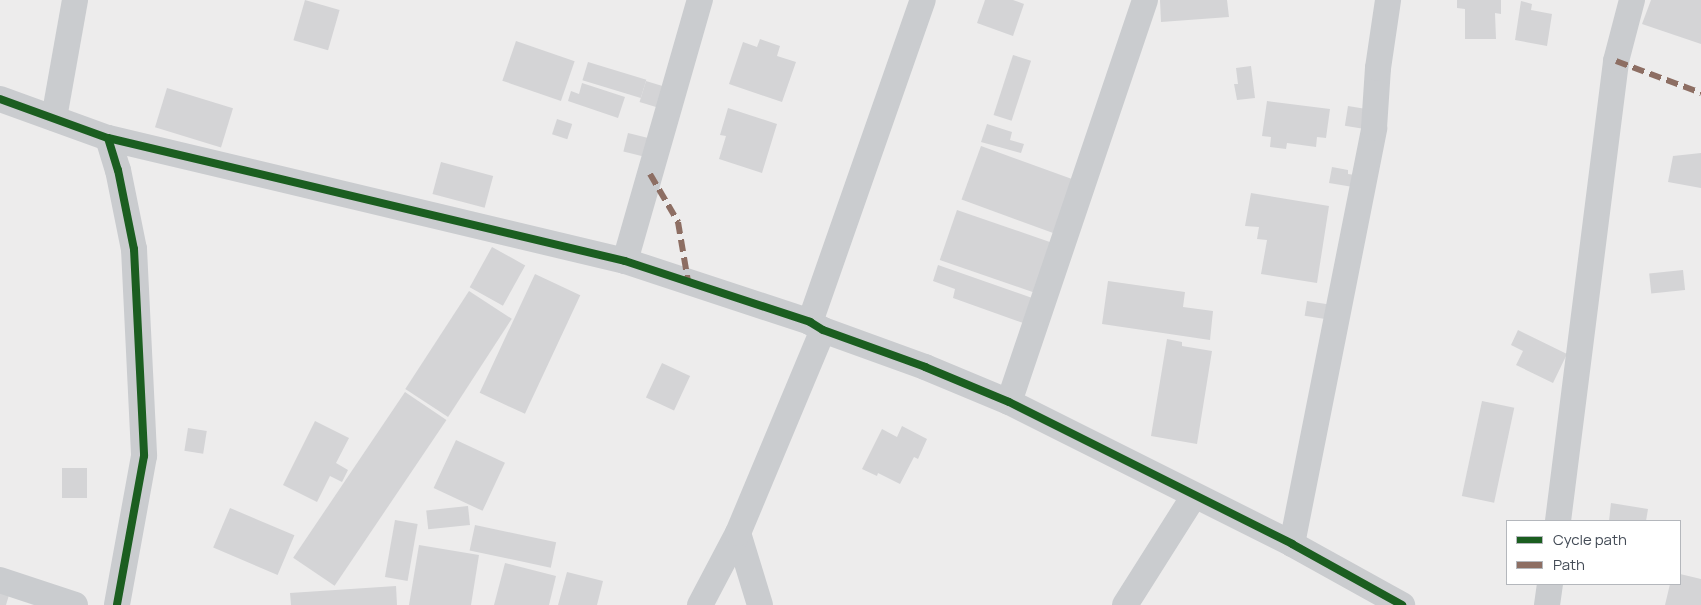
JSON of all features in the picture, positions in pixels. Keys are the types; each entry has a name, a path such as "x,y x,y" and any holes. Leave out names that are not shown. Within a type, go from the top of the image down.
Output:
{"street":[{"path":"54,118 75,0"},
{"path":"625,261 700,0"},
{"path":"700,605 738,533 816,326 923,0"},
{"path":"1009,402 1145,0"},
{"path":"1292,544 1374,128 1378,68 1388,0"},
{"path":"1558,520 1616,61 1632,0"},
{"path":"1292,544 1398,56"},
{"path":"0,99 108,138 625,261 816,326 925,367 1009,402 1292,544 1402,605"},
{"path":"108,138 122,188 134,249 144,456 117,605"},
{"path":"1124,605 1194,496"},
{"path":"738,533 760,605"},
{"path":"0,580 75,605"},
{"path":"1547,605 1550,585"}],"building":[{"path":"305,0 340,10 328,50 293,40"},
{"path":"985,0 1013,0 1024,4 1013,36 977,23"},
{"path":"1160,0 1227,0 1229,17 1161,22"},
{"path":"1457,0 1501,0 1501,14 1495,13 1496,39 1465,39 1465,9 1457,8"},
{"path":"1651,0 1701,0 1701,44 1642,24"},
{"path":"1521,1 1532,4 1531,10 1552,14 1547,46 1515,40"},
{"path":"760,39 780,46 777,56 796,62 782,102 729,84 743,42 757,47"},
{"path":"516,41 575,61 561,101 502,81"},
{"path":"1013,55 1031,61 1012,121 994,115"},
{"path":"588,62 646,80 641,98 582,80"},
{"path":"1251,66 1255,98 1237,100 1234,84 1238,84 1236,68"},
{"path":"646,81 669,88 663,109 640,102"},
{"path":"582,83 625,97 618,118 568,101 571,91 579,94"},
{"path":"167,88 233,108 221,147 155,127"},
{"path":"1267,101 1330,109 1326,138 1317,137 1316,147 1287,143 1286,149 1270,147 1271,137 1262,136"},
{"path":"1348,106 1368,109 1365,129 1345,126"},
{"path":"728,108 777,124 762,173 719,159 726,136 720,135"},
{"path":"557,119 572,124 567,139 552,134"},
{"path":"987,124 1012,132 1010,140 1024,144 1021,153 981,142"},
{"path":"628,133 652,139 648,157 623,151"},
{"path":"981,146 1074,180 1055,233 962,200"},
{"path":"1701,153 1701,188 1668,182 1673,156"},
{"path":"441,162 493,176 485,208 432,194"},
{"path":"1332,167 1348,170 1348,174 1355,175 1353,187 1329,183"},
{"path":"1251,193 1329,206 1317,283 1261,274 1267,240 1257,239 1259,227 1245,226"},
{"path":"957,210 1053,243 1036,293 940,260"},
{"path":"492,247 525,265 503,306 470,287"},
{"path":"938,265 1035,299 1026,324 953,298 955,289 933,281"},
{"path":"1683,270 1685,290 1651,293 1649,274"},
{"path":"535,274 580,295 525,414 480,393"},
{"path":"1108,281 1185,292 1183,307 1213,311 1210,340 1102,324"},
{"path":"469,291 512,319 448,417 405,389"},
{"path":"1307,301 1331,305 1328,320 1305,316"},
{"path":"1518,330 1567,354 1553,383 1516,365 1523,351 1511,345"},
{"path":"1167,339 1182,342 1182,346 1212,351 1197,444 1151,436"},
{"path":"662,363 690,376 674,411 646,397"},
{"path":"405,392 446,420 335,586 293,558"},
{"path":"1482,401 1514,408 1494,503 1462,496"},
{"path":"315,421 349,438 336,463 348,470 342,482 330,476 317,502 283,485"},
{"path":"902,426 927,439 918,459 914,457 900,484 878,473 877,476 862,469 882,429 897,437"},
{"path":"188,428 207,431 203,454 184,451"},
{"path":"456,440 505,463 483,511 434,488"},
{"path":"62,468 87,468 87,498 62,498"},
{"path":"1611,503 1648,509 1646,520 1609,520"},
{"path":"468,506 470,525 428,529 426,510"},
{"path":"230,508 294,535 278,575 213,548"},
{"path":"395,520 418,524 408,581 385,577"},
{"path":"475,525 556,542 551,568 470,550"},
{"path":"419,545 479,555 471,605 409,605"},
{"path":"505,563 556,576 549,605 494,605"},
{"path":"567,572 603,581 597,605 558,605"},
{"path":"1681,574 1701,579 1701,605 1665,605 1670,585 1681,585"},
{"path":"396,586 397,605 291,605 290,593"},
{"path":"0,592 9,595 6,605 0,605"}],"marked path":[{"path":"1616,61 1701,93"},
{"path":"650,174 678,222 688,281"}],"cycle path":[{"path":"0,99 108,138 118,170 134,249 144,456 117,605"},
{"path":"108,138 625,261 810,322 823,330 925,367 1009,402 1292,544 1402,605"}]}
